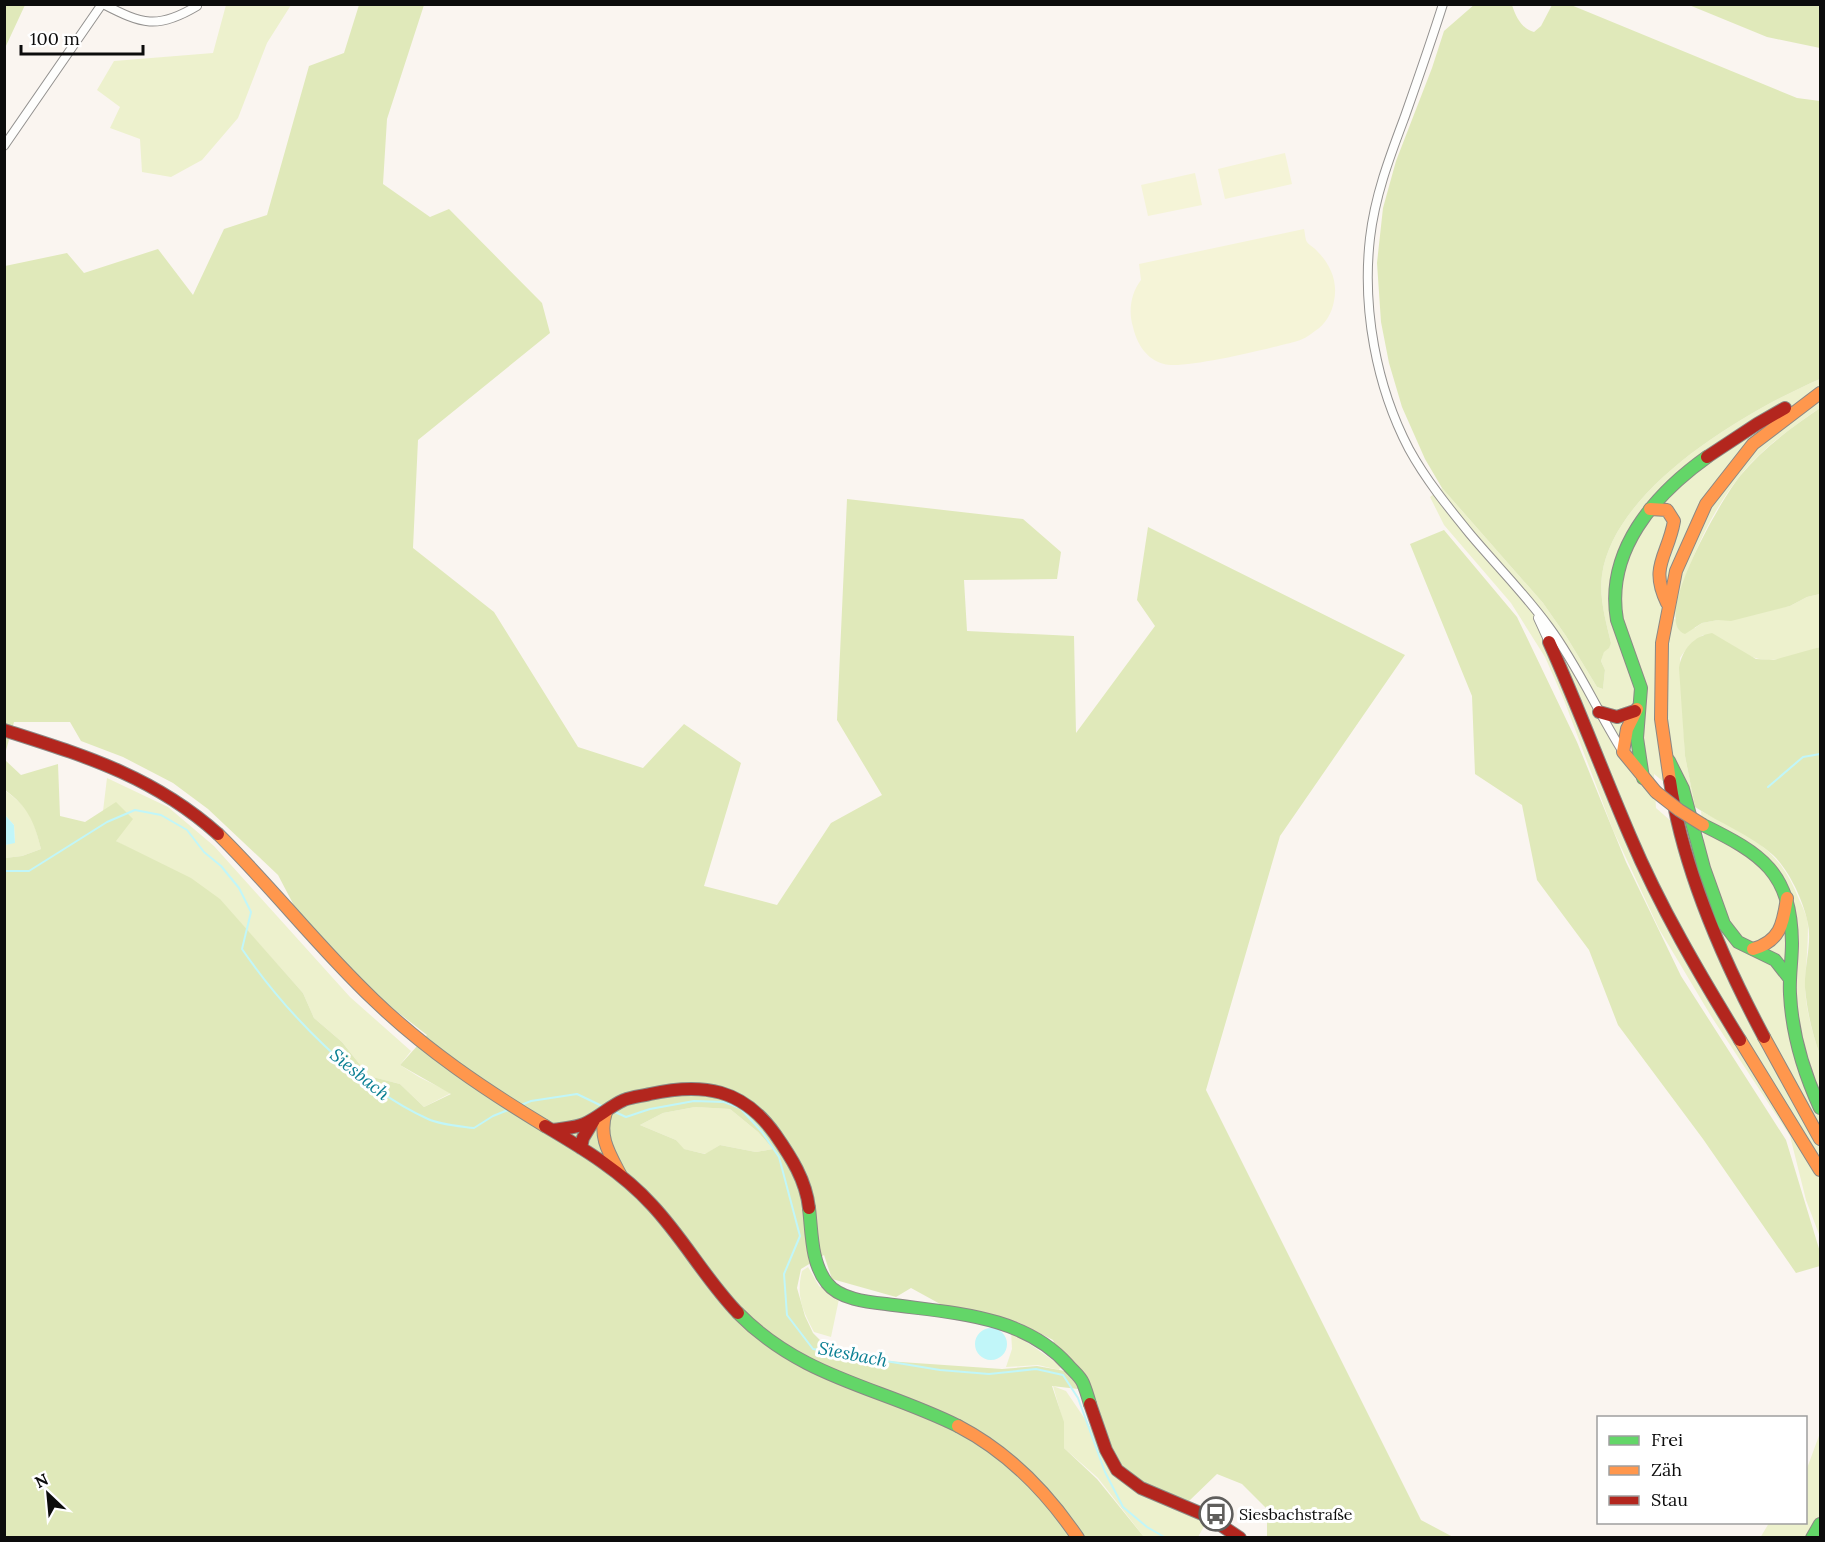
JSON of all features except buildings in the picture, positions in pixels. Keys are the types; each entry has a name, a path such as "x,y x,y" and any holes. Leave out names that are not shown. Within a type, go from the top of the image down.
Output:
{"main road":[{"path":"1643,778 1637,744 1640,684 1616,621 1614,586 1618,564 1627,542 1640,519 1693,468 1741,433 1793,404 1821,393"},
{"path":"1821,393 1801,404 1765,432 1733,465 1719,483 1695,523 1686,543 1667,603 1662,636 1660,692 1665,754 1675,813 1709,920 1755,1020 1821,1139"},
{"path":"1650,509 1667,510 1674,521 1657,576 1660,592 1667,603"},
{"path":"1549,642 1577,704 1630,837 1669,918 1711,993 1821,1170"},
{"path":"1599,712 1617,717 1627,716 1638,707"},
{"path":"1638,707 1627,729 1623,752 1643,778 1656,792 1679,810 1703,825 1742,844 1760,857 1774,872 1787,898 1791,926 1790,1006 1804,1069 1821,1108"},
{"path":"4,730 108,764 164,793 185,807 245,860 321,947 383,1011 466,1076 620,1174 646,1197 727,1303 770,1341 794,1358 822,1373 846,1384 935,1415 981,1440 1029,1477 1078,1538"},
{"path":"1665,754 1683,789 1704,868 1724,924 1738,942 1775,960 1790,979"},
{"path":"1753,949 1765,946 1777,935 1782,926 1787,898"},
{"path":"553,1130 577,1126 600,1115 617,1103 632,1098 683,1089 712,1090 726,1093 742,1101 769,1125 794,1161 808,1199 817,1268 828,1285 842,1294 867,1302 988,1320 1013,1326 1037,1338 1061,1357 1082,1381 1106,1450 1117,1470 1141,1488 1214,1519 1240,1538"},
{"path":"1800,1101 1821,1154"},
{"path":"600,1115 605,1146 620,1174"},
{"path":"581,1148 584,1138 600,1115"},
{"path":"581,1148 601,1131"},
{"path":"1812,1538 1821,1524"}],"street":[{"path":"4,146 102,4 133,20 159,22 197,6"},
{"path":"1443,4 1378,195 1370,239 1368,267 1373,340 1398,426 1420,468 1471,535 1532,604 1566,652 1623,752"},
{"path":"1532,604 1549,642"}],"green space":[{"path":"1475,4 1512,5 1520,22 1534,32 1541,26 1552,5 1571,5 1797,98 1820,101 1820,379 1756,411 1722,432 1688,456 1657,483 1631,512 1612,543 1602,575 1602,601 1611,643 1601,661 1605,670 1603,689 1597,687 1543,603 1442,488 1425,459 1402,407 1389,363 1381,322 1377,263 1383,208 1396,161 1444,31"},
{"path":"4,5 25,5 5,48"},
{"path":"226,5 291,5 267,43 238,118 202,160 171,177 142,172 140,139 110,128 120,107 97,90 114,61 213,53"},
{"path":"359,5 424,5 387,119 383,184 430,217 449,209 542,303 550,333 418,440 413,548 494,612 578,747 643,768 684,724 741,763 704,886 777,905 831,823 882,795 837,720 847,499 1023,519 1061,552 1057,579 964,580 967,631 1074,636 1076,733 1155,626 1137,600 1148,527 1405,655 1280,836 1206,1090 1421,1520 1453,1537 1267,1537 1267,1509 1242,1484 1217,1474 1189,1501 1139,1484 1113,1455 1087,1390 1052,1386 1064,1422 1064,1448 1097,1479 1144,1537 5,1537 5,858 22,856 41,849 29,815 5,790 5,760 21,775 58,764 60,816 85,822 116,802 133,819 116,841 191,878 220,899 303,993 314,1018 342,1042 369,1076 400,1084 424,1107 451,1094 400,1065 427,1035 377,996 299,915 278,875 208,809 173,783 123,757 81,741 70,722 14,722 5,754 5,266 67,253 84,273 158,249 193,295 224,229 267,215 309,66 344,53","holes":["695,1107 730,1109 758,1132 773,1149 756,1152 720,1145 705,1154 684,1149 676,1140 640,1125 663,1113","824,1255 832,1279 896,1297 911,1288 942,1305 972,1310 1020,1323 1053,1340 1065,1371 1037,1366 1002,1369 872,1360 848,1355 825,1345 813,1333 805,1316 797,1288 801,1269"]},
{"path":"1689,5 1820,5 1820,48 1767,37"},
{"path":"1285,153 1292,184 1225,199 1218,169"},
{"path":"1195,173 1202,205 1148,216 1141,185"},
{"path":"1304,229 1307,242 1326,262 1335,287 1333,305 1328,318 1319,328 1305,338 1294,342 1228,358 1189,364 1164,364 1147,355 1143,350 1131,321 1133,296 1141,280 1139,264"},
{"path":"1820,379 1820,408 1766,448 1739,477 1717,509 1691,563 1674,619 1695,628 1702,623 1790,606 1807,597 1820,594 1820,647 1794,656 1766,660 1748,655 1717,638 1703,635 1696,640 1680,658 1685,756 1695,807 1654,774 1656,808 1672,822 1704,840 1701,811 1759,843 1781,865 1806,915 1808,927 1806,1001 1820,1055 1820,1237 1806,1200 1790,1136 1711,1016 1659,929 1613,830 1564,700 1545,657 1511,603 1444,525 1430,497 1442,488 1543,603 1597,687 1603,689 1605,670 1601,661 1604,651 1611,643 1602,601 1602,575 1612,543 1631,512 1657,483 1688,456 1722,432 1756,411"},
{"path":"1820,408 1820,594 1807,597 1790,606 1731,621 1718,620 1702,623 1685,634 1676,625 1676,607 1682,584 1706,531 1720,507 1740,476 1758,457"},
{"path":"1444,530 1517,617 1577,742 1626,862 1681,976 1786,1140 1820,1252 1820,1266 1796,1273 1703,1139 1618,1025 1589,950 1537,880 1522,805 1475,774 1472,696 1410,544"},
{"path":"1712,633 1756,659 1774,660 1820,647 1820,1055 1810,1022 1805,988 1808,924 1795,887 1785,869 1773,855 1745,835 1695,807 1685,756 1679,668 1690,644"},
{"path":"107,778 168,807 214,846 350,997 411,1051 400,1065 451,1093 424,1107 400,1084 369,1076 342,1042 314,1018 303,993 220,900 116,841 103,811"},
{"path":"4,790 30,815 41,849 22,856 5,858 5,845 15,842 14,825 5,815"},
{"path":"695,1107 730,1109 758,1132 773,1149 756,1152 720,1145 706,1154 683,1149 676,1140 640,1125 663,1113"},
{"path":"808,1267 819,1286 839,1299 831,1337 814,1332 803,1309 800,1280 802,1271"},
{"path":"1011,1331 1061,1366 1059,1370 1038,1365 1006,1367 1012,1349"},
{"path":"1053,1386 1066,1391 1091,1428 1105,1461 1120,1480 1135,1491 1207,1521 1198,1537 1144,1537 1098,1478 1064,1448 1063,1421"},
{"path":"1820,1433 1820,1537 1760,1538 1768,1524 1807,1524 1807,1468"}],"water":[{"path":"5,815 14,825 15,843 5,845"},
{"path":"991,1328 1002,1333 1007,1344 1002,1355 991,1360 980,1355 975,1344 980,1333"}],"waterway":[{"path":"1768,787 1803,757 1820,754"},
{"name":"Siesbach","path":"4,871 29,871 107,822 135,810 161,815 187,830 204,852 221,866 239,888 251,912 242,949 301,1022 350,1068 401,1105 439,1123 474,1128 508,1110"},
{"name":"Siesbach","path":"521,1105 531,1101 577,1094 604,1107"},
{"name":"Siesbach","path":"615,1112 626,1117 650,1109 694,1101 724,1102 740,1108 762,1132 779,1157 800,1236 784,1274 787,1315 813,1349 940,1370 989,1374 1036,1369 1063,1375 1078,1398 1105,1472 1123,1507 1147,1527 1166,1538"}],"traffic: fast":[{"path":"1643,778 1637,738 1641,688 1617,620 1615,595 1619,571 1626,548 1652,507 1687,472 1707,457"},
{"path":"1669,761 1683,789 1704,868 1724,924 1738,942 1775,960 1790,979"},
{"path":"1703,825 1757,856 1779,882 1786,899 1790,919 1792,943 1790,988 1793,1023 1808,1080 1820,1108"},
{"path":"809,1208 818,1266 827,1283 839,1293 862,1301 984,1319 1029,1335 1050,1348 1078,1376 1083,1383 1090,1404"},
{"path":"738,1313 763,1335 789,1353 816,1367 958,1426"},
{"path":"1812,1538 1820,1524"}],"traffic: slow":[{"path":"1670,781 1661,719 1662,643 1676,571 1706,504 1753,444 1820,393"},
{"path":"1650,509 1667,510 1674,521 1660,570 1662,590 1667,603"},
{"path":"1623,752 1627,729 1637,709"},
{"path":"1623,752 1656,792"},
{"path":"1656,792 1703,825"},
{"path":"218,834 334,960 414,1036 456,1068 545,1126"},
{"path":"1753,949 1762,946 1775,936 1782,923 1787,898"},
{"path":"1764,1037 1820,1139"},
{"path":"1740,1040 1820,1170"},
{"path":"606,1112 604,1137 620,1174"},
{"path":"958,1426 993,1448 1025,1474 1040,1489 1078,1538"}],"traffic: jam":[{"path":"1707,457 1785,408"},
{"path":"1549,642 1654,889 1740,1040"},
{"path":"1599,712 1617,717 1635,711"},
{"path":"4,730 90,759 143,782 169,797 218,834"},
{"path":"1670,781 1684,846 1706,912 1719,945 1764,1037"},
{"path":"553,1130 584,1124 624,1100 634,1097 687,1089 720,1093 735,1098 749,1107 775,1134 801,1178 809,1208"},
{"path":"581,1148 583,1138 594,1120"},
{"path":"545,1126 602,1162 640,1193 664,1218 738,1313"},
{"path":"1090,1404 1106,1450 1117,1470 1141,1488 1207,1516 1240,1538"}],"place":[{"name":"Siesbachstraße","path":"1216,1514"}]}
